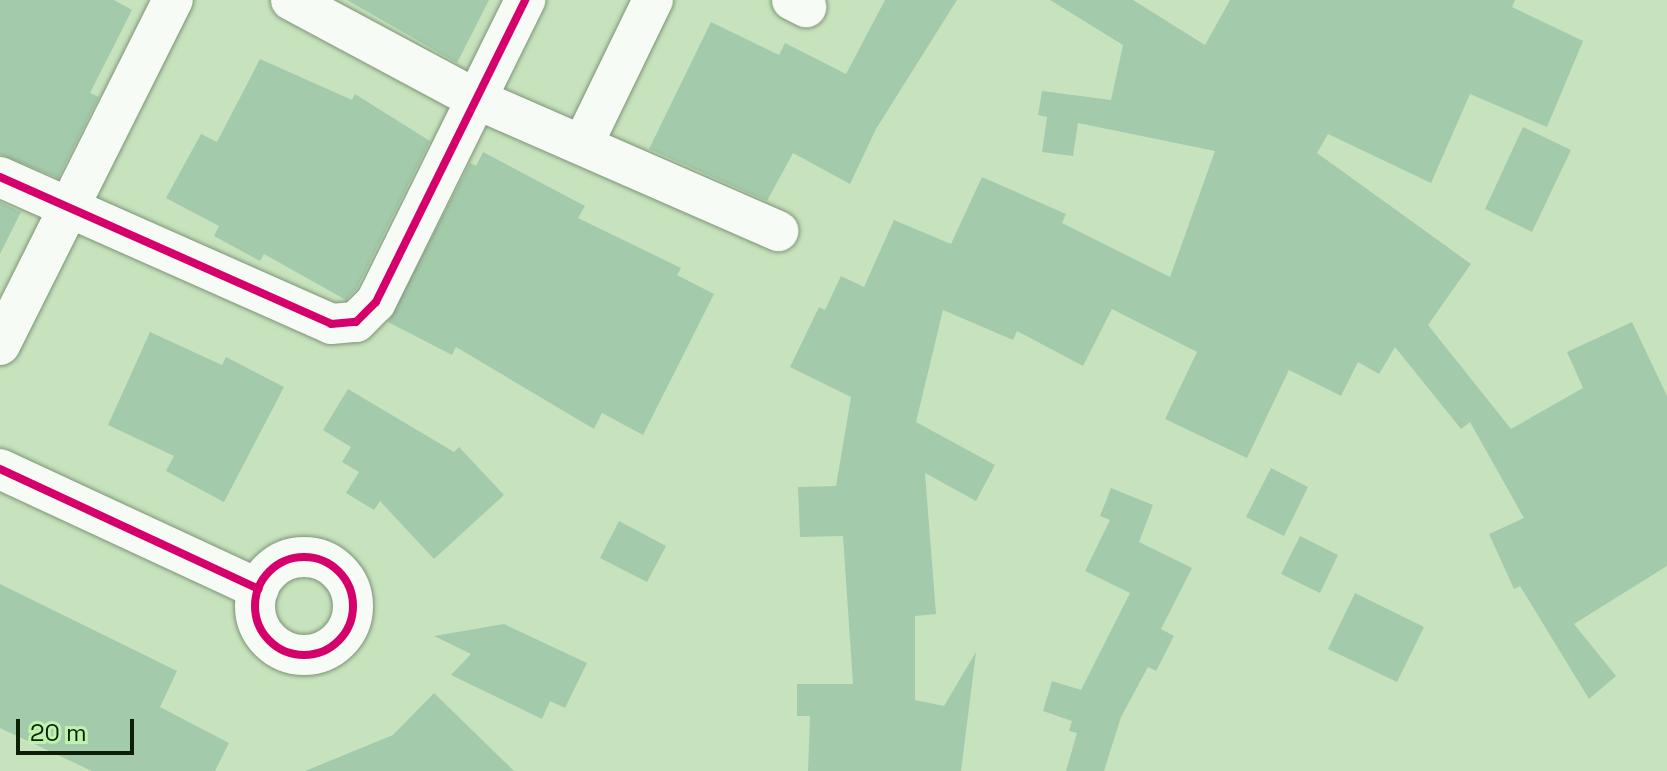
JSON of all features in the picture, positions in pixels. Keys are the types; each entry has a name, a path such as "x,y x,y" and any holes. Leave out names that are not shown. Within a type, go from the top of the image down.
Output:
{"street":[{"path":"0,345 173,0"},
{"path":"291,0 476,99 778,231"},
{"path":"0,177 68,211 344,326 376,302 525,0"},
{"path":"583,144 653,0"},
{"path":"0,469 258,589"}],"building":[{"path":"0,0 114,0 132,10 90,93 99,97 58,178 0,154"},
{"path":"347,0 489,0 457,63"},
{"path":"885,0 957,0 876,129 850,184 793,153 767,201 649,149 711,22 779,55 785,43 846,74"},
{"path":"1050,0 1133,0 1205,45 1230,0 1515,0 1512,7 1583,41 1547,127 1470,94 1431,183 1328,134 1317,153 1471,264 1428,325 1511,429 1583,388 1567,352 1632,322 1667,396 1667,566 1574,624 1616,676 1589,699 1520,586 1514,589 1489,534 1524,518 1470,422 1461,429 1395,347 1379,374 1358,362 1341,396 1289,370 1247,458 1165,419 1197,352 1112,309 1083,366 1017,331 1013,340 943,310 916,422 995,465 976,501 925,473 936,614 915,616 915,700 944,706 976,652 961,771 808,771 810,716 797,716 797,684 853,684 843,536 800,537 798,487 836,486 851,397 790,367 819,307 825,310 841,276 864,287 894,220 951,244 982,177 1066,214 1062,223 1170,277 1215,151 1078,123 1073,156 1042,152 1047,117 1038,115 1042,91 1111,100 1123,45"},
{"path":"260,59 352,100 355,94 430,141 357,288 346,300 264,254 260,261 214,236 219,226 166,198 201,134 217,142"},
{"path":"1523,127 1571,150 1532,232 1485,209"},
{"path":"483,152 585,206 578,218 681,268 677,275 714,294 643,435 602,413 594,429 456,347 452,355 388,322 470,163 476,166"},
{"path":"0,202 21,212 0,254"},
{"path":"150,332 222,365 226,357 284,387 224,502 166,471 174,456 108,425"},
{"path":"348,389 454,452 459,447 504,495 434,559 380,501 374,510 346,493 359,472 342,462 351,447 323,430"},
{"path":"1271,468 1308,487 1284,536 1246,517"},
{"path":"1111,488 1153,505 1139,542 1192,568 1161,629 1174,636 1156,671 1148,667 1121,717 1104,771 1066,771 1077,733 1069,731 1072,721 1043,711 1052,681 1081,690 1130,593 1085,571 1110,520 1100,516"},
{"path":"619,521 666,546 647,582 600,558"},
{"path":"1300,536 1338,555 1320,593 1281,574"},
{"path":"0,584 177,671 160,707 229,743 215,771 92,771 0,728"},
{"path":"1355,593 1424,627 1397,682 1328,649"},
{"path":"504,624 587,663 565,708 550,701 542,719 451,675 471,654 434,636"},
{"path":"434,693 514,771 305,771 393,735"}],"cycle path":[{"path":"0,177 331,324 356,322 376,302 525,0"},
{"path":"0,469 258,589"},
{"path":"304,557 323,561 338,572 349,587 353,606 349,625 338,640 323,651 304,655 285,651 270,640 259,625 255,606 259,587 270,572 285,561 304,557"}]}
